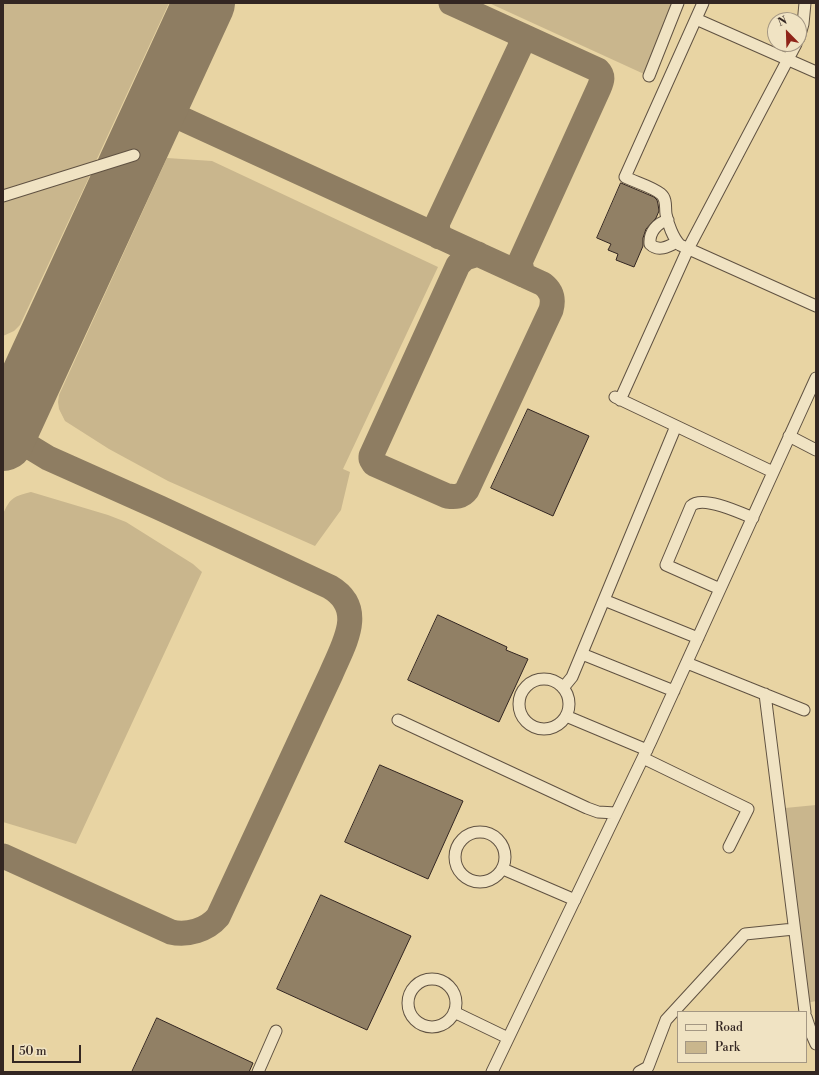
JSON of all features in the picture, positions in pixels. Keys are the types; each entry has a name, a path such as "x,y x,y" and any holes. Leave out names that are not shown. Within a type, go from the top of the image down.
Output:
{"lane":[{"path":"649,76 678,3"},
{"path":"703,3 625,177 658,191 663,195 668,220 677,242 680,245 816,306"},
{"path":"696,19 816,72"},
{"path":"773,472 617,398 688,249 792,52"},
{"path":"3,196 134,156"},
{"path":"668,220 657,225 650,237 650,244 653,247 664,248 677,242"},
{"path":"492,1072 645,754 816,378"},
{"path":"563,688 572,677 582,654 676,426"},
{"path":"789,436 816,450"},
{"path":"720,589 666,565 690,506 699,502 713,504 753,518"},
{"path":"604,600 698,638"},
{"path":"582,654 674,691"},
{"path":"687,663 804,710"},
{"path":"536,680 552,680 563,688 569,699 569,708 566,716 555,727 539,729 531,726 520,714 518,706 522,691 528,684 536,680"},
{"path":"765,694 805,1011"},
{"path":"566,716 645,754 748,809 729,847"},
{"path":"398,720 587,808 598,812 616,813"},
{"path":"472,833 489,833 502,844 505,852 503,869 491,880 475,882 468,879 461,874 457,867 455,859 459,844 464,838 472,833"},
{"path":"503,869 575,900"},
{"path":"639,1072 648,1066 666,1020 745,934 794,929"},
{"path":"430,979 446,983 452,989 455,996 456,1004 454,1012 450,1019 437,1027 422,1025 415,1021 410,1014 408,1007 410,992 422,981 430,979"},
{"path":"454,1012 508,1038"},
{"path":"807,1020 816,1044"},
{"path":"258,1072 276,1031"}],"green space":[{"path":"3,3 169,3 95,163 3,191"},
{"path":"489,3 672,3 644,74"},
{"path":"167,158 212,161 438,267 343,469 350,472 341,510 315,546 168,481 109,449 65,421 59,409 59,395"},
{"path":"91,173 20,325 14,331 3,336 3,199"},
{"path":"31,492 108,515 126,522 193,564 202,572 76,844 3,822 3,514 13,498"},
{"path":"816,805 816,1001 807,1003 785,808"}],"building":[{"path":"621,183 654,197 658,204 659,211 656,218 646,229 643,238 643,246 634,267 616,260 618,254 608,250 611,244 597,238"},
{"path":"528,409 589,436 553,516 491,488"},
{"path":"438,615 507,647 506,650 528,659 499,722 408,680"},
{"path":"380,765 463,801 428,879 345,842"},
{"path":"321,895 411,936 367,1030 277,989"},
{"path":"157,1018 253,1063 249,1072 132,1072"}],"taxiway":[{"path":"451,3 598,70 602,76 602,81 599,88 520,262 523,275"},
{"path":"439,237 437,224 520,47 521,41 519,35"},
{"path":"160,99 165,111 543,284 548,289 552,299 551,310 467,490 458,496 447,496 374,464 371,456 458,265 465,258 478,254"},
{"path":"3,393 30,382"},
{"path":"3,427 25,444 48,458 330,587 341,596 347,606 350,617 346,640 218,917 203,929 184,933 171,932 3,856"}],"runway":[{"path":"3,440 204,3"}]}
